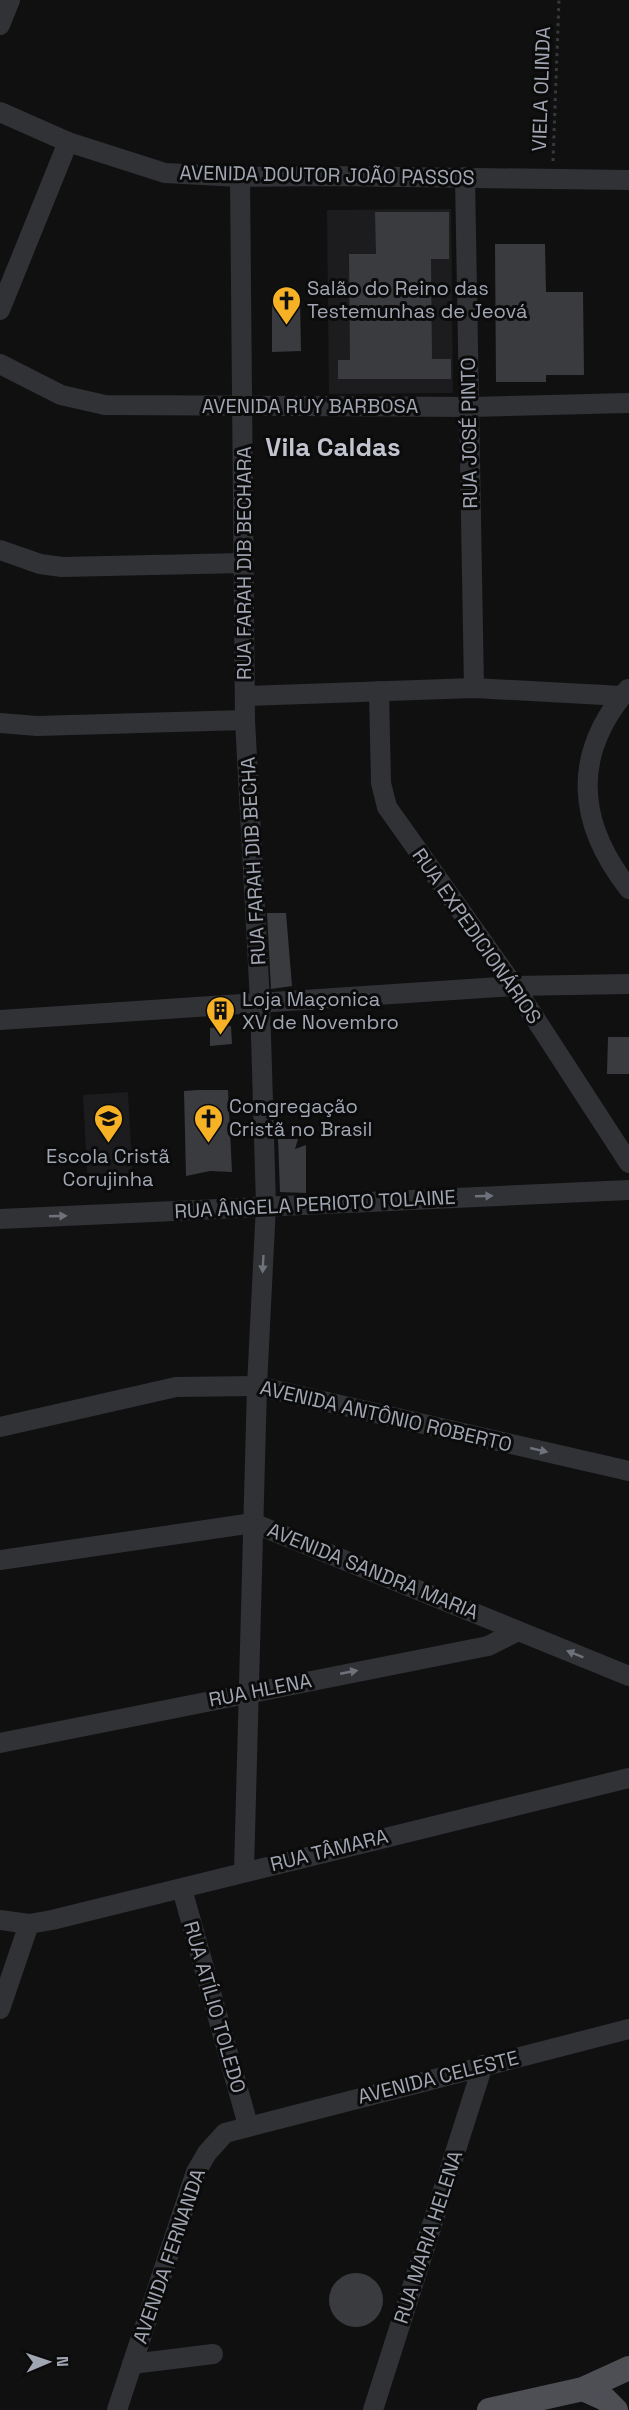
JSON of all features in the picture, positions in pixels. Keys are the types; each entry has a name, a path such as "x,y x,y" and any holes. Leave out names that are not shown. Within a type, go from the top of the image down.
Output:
{"main road":[{"path":"489,2410 584,2389 629,2368"},
{"path":"584,2389 605,2399 616,2410"}],"street":[{"path":"0,25 10,0"},
{"name":"AVENIDA DOUTOR JOÃO PASSOS","path":"0,112 68,142 155,171 240,177 629,180"},
{"path":"0,310 68,142"},
{"name":"RUA FARAH DIB BECHARA","path":"240,177 244,405 245,696"},
{"name":"RUA JOSÉ PINTO","path":"465,177 474,688"},
{"name":"AVENIDA RUY BARBOSA","path":"0,364 80,402 105,405 470,407 629,403"},
{"path":"0,550 39,564 62,567 243,563"},
{"path":"245,696 474,688 625,692"},
{"name":"RUA EXPEDICIONÁRIOS","path":"379,692 381,783 387,807 514,986 629,1163"},
{"path":"625,692 609,711 594,748 587,777 588,813 596,838 611,866 629,889"},
{"name":"RUA FARAH DIB BECHA","path":"244,1871 257,1386 266,1205 260,1002 245,696"},
{"path":"0,723 37,726 245,720"},
{"path":"0,1020 514,986 629,984"},
{"name":"RUA ÂNGELA PERIOTO TOLAINE","path":"0,1219 629,1190"},
{"name":"AVENIDA ANTÔNIO ROBERTO","path":"0,1427 176,1387 257,1386 629,1471"},
{"name":"AVENIDA SANDRA MARIA","path":"0,1560 253,1523 629,1676"},
{"name":"RUA HLENA","path":"0,1743 250,1691 488,1646 518,1631"},
{"name":"RUA TÂMARA","path":"29,1924 182,1889 244,1871 629,1778"},
{"name":"RUA ATÍLIO TOLEDO","path":"182,1889 248,2125"},
{"path":"0,1920 29,1924 0,2008"},
{"name":"AVENIDA CELESTE","path":"248,2125 629,2029"},
{"name":"RUA MARIA HELENA","path":"373,2410 483,2065"},
{"name":"AVENIDA FERNANDA","path":"117,2410 196,2172 215,2141 225,2133 248,2125"},
{"path":"132,2364 213,2354"}],"path":[{"name":"VIELA OLINDA","path":"552,178 559,0"}],"shaded area":[{"path":"451,209 453,393 329,394 327,210"},
{"name":"Escola Cristã Corujinha","path":"128,1092 133,1181 88,1186 83,1095"}],"building":[{"path":"375,212 449,212 449,259 431,259 432,359 451,359 451,379 338,379 338,360 350,360 349,254 376,254"},
{"path":"495,244 545,244 546,292 583,292 584,375 546,375 546,382 496,382"},
{"name":"Salão do Reino das Testemunhas de Jeová","path":"272,299 300,299 301,351 272,352"},
{"path":"267,913 286,913 292,986 271,989"},
{"name":"Loja Maçonica XV de Novembro","path":"231,1026 232,1044 210,1046 210,1028"},
{"path":"608,1037 629,1037 629,1074 607,1074"},
{"name":"Congregação Cristã no Brasil","path":"228,1090 232,1172 210,1171 186,1176 184,1091"},
{"path":"278,1139 298,1139 295,1149 306,1145 306,1193 280,1192"},
{"path":"356,2273 366,2275 375,2281 381,2290 383,2300 381,2310 375,2319 366,2325 356,2327 346,2325 337,2319 331,2310 329,2300 331,2290 337,2281 346,2275"}],"place":[{"name":"Salão do Reino das Testemunhas de Jeová","path":"286,326"},
{"name":"Loja Maçonica XV de Novembro","path":"221,1036"},
{"name":"Escola Cristã Corujinha","path":"108,1144"},
{"name":"Congregação Cristã no Brasil","path":"208,1144"}],"district":[{"name":"Vila Caldas","path":"333,447"}]}
